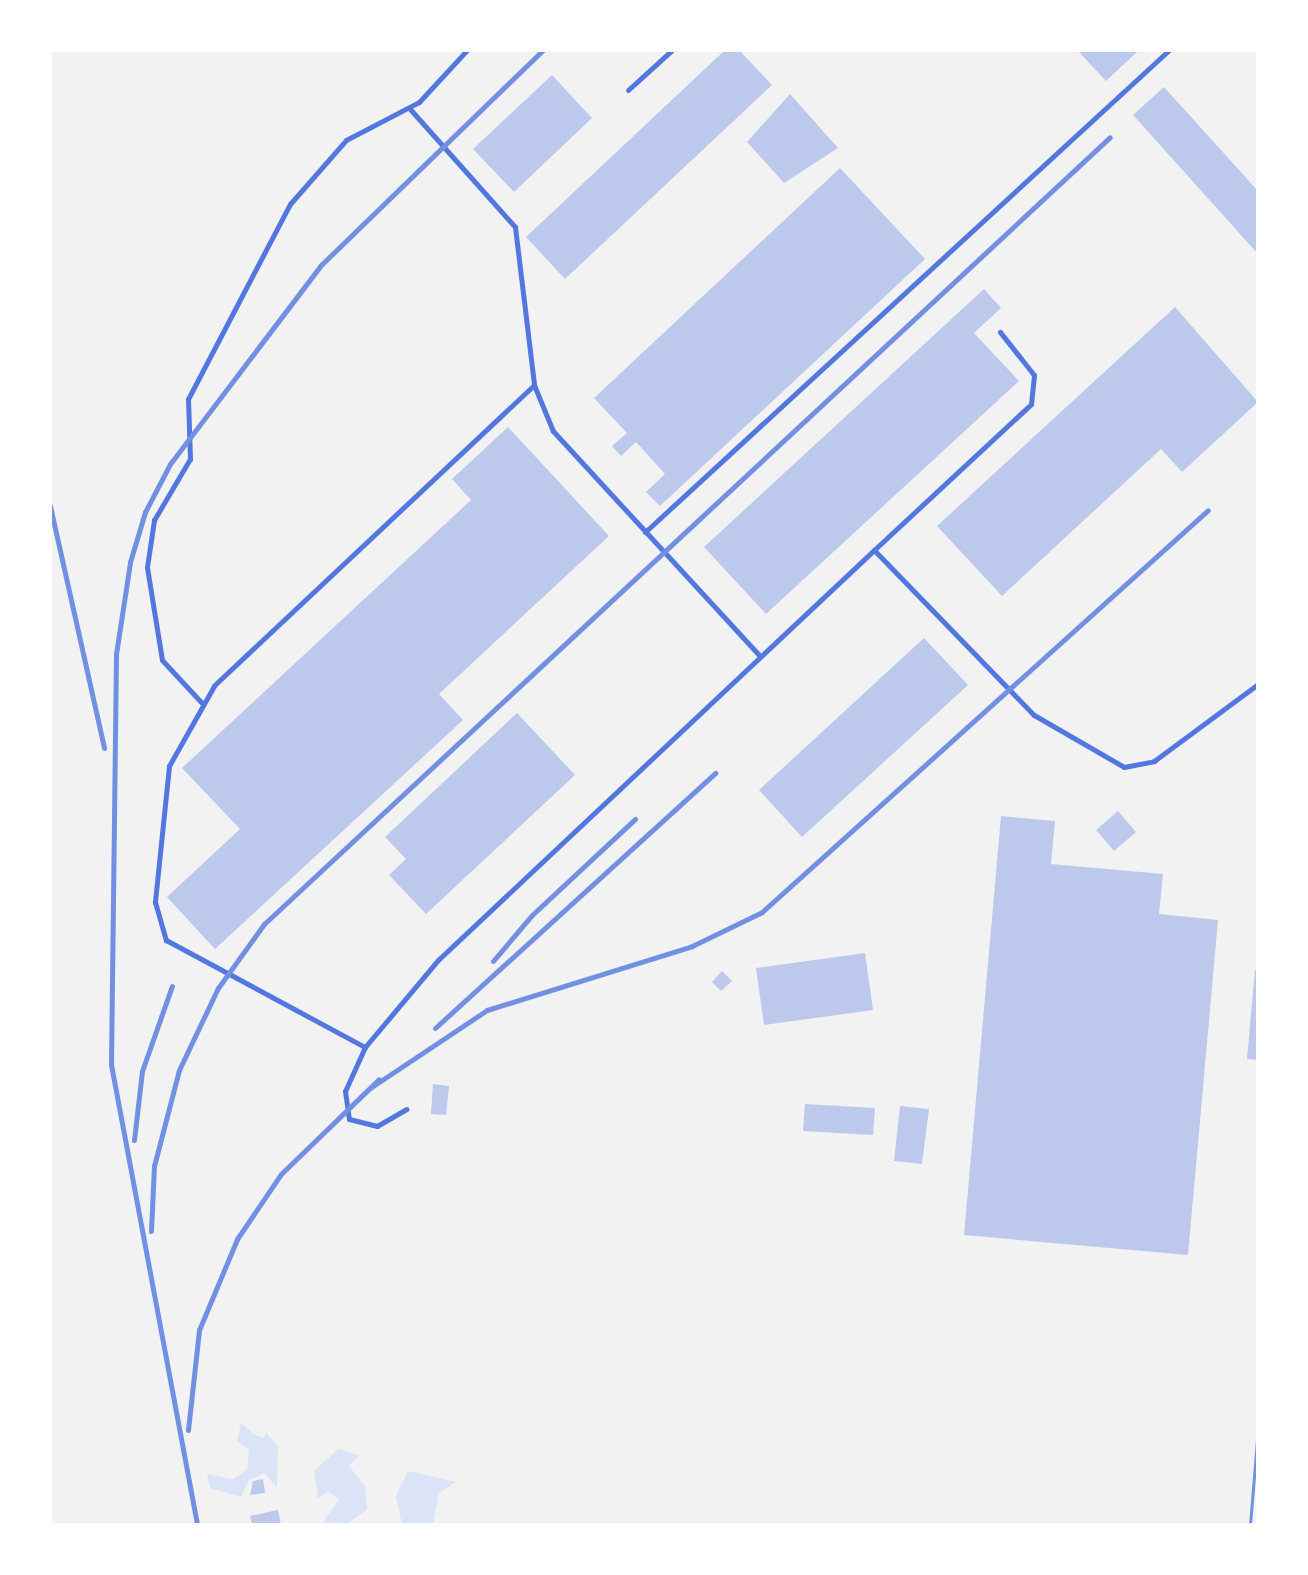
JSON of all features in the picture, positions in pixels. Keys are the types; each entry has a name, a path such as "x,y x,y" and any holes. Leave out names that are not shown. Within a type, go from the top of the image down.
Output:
{"lane":[{"path":"201,702 162,660 147,567 154,520 190,459 188,399 290,204 346,140 410,108 466,50"},
{"path":"628,90 672,50"},
{"path":"645,532 1169,50"},
{"path":"410,108 515,227 534,385 553,431 758,654"},
{"path":"407,1109 376,1126 349,1118 344,1091 365,1047 438,960 758,654 1031,404 1034,375 1000,332"},
{"path":"365,1047 173,946 162,930 155,902 166,785 175,750 201,702 534,385"},
{"path":"874,550 1034,715 1124,767 1154,762 1258,684"}],"shaded area":[{"path":"241,1423 255,1435 264,1438 266,1432 278,1446 277,1488 264,1473 249,1480 241,1497 210,1488 207,1474 233,1479 247,1469 249,1450 237,1441"},
{"path":"338,1449 360,1455 349,1466 365,1486 367,1509 346,1525 321,1525 339,1499 328,1492 318,1498 314,1471"},
{"path":"408,1471 456,1482 439,1493 433,1525 402,1525 396,1496"}],"building":[{"path":"725,50 739,50 772,85 565,279 526,237"},
{"path":"1077,50 1139,50 1106,81"},
{"path":"552,75 592,118 514,192 473,149"},
{"path":"1164,87 1258,191 1258,254 1133,115"},
{"path":"790,94 838,148 784,183 747,142"},
{"path":"840,168 925,259 660,506 646,492 665,474 636,442 621,456 612,446 627,433 594,398"},
{"path":"984,289 1001,308 974,333 1019,381 766,614 704,547"},
{"path":"1175,307 1258,402 1182,472 1161,449 1002,596 937,526"},
{"path":"508,427 609,536 439,694 463,720 215,949 167,897 240,829 182,768 471,500 452,479"},
{"path":"924,638 968,685 802,837 759,790"},
{"path":"517,713 575,775 426,914 389,875 406,859 385,837"},
{"path":"1118,811 1136,832 1114,851 1096,830"},
{"path":"1001,816 1055,821 1051,864 1163,874 1159,914 1218,920 1188,1255 964,1235"},
{"path":"865,953 873,1010 764,1025 756,968"},
{"path":"1258,970 1258,1060 1247,1059"},
{"path":"722,971 732,981 721,991 712,982"},
{"path":"433,1084 449,1086 446,1115 431,1114"},
{"path":"805,1104 875,1108 873,1135 803,1131"},
{"path":"900,1106 929,1109 922,1164 894,1161"},
{"path":"263,1479 265,1493 250,1495 253,1481"},
{"path":"278,1510 281,1525 252,1525 250,1516"}],"tram line":[{"path":"1250,1525 1258,1428"}],"railway":[{"path":"197,1524 111,1064 116,654 130,562 145,512 170,464 321,265 543,50"},
{"path":"151,1231 154,1166 179,1070 218,988 264,924 1110,137"},
{"path":"50,506 104,748"},
{"path":"370,1088 487,1010 692,946 762,912 1208,510"},
{"path":"435,1028 715,773"},
{"path":"493,961 532,915 635,819"},
{"path":"134,1140 142,1071 172,986"},
{"path":"188,1430 199,1330 237,1239 281,1174 379,1079"}]}
